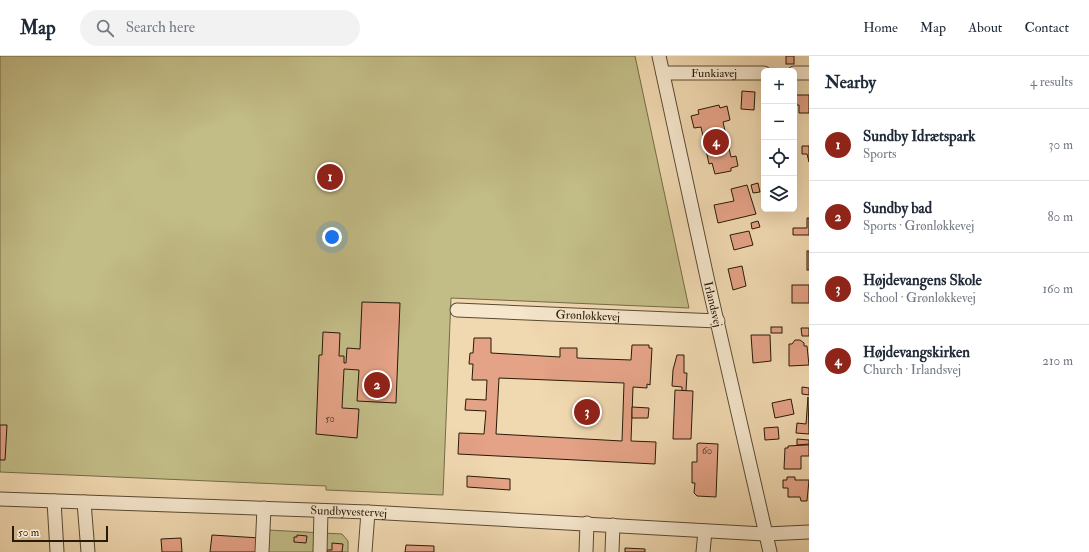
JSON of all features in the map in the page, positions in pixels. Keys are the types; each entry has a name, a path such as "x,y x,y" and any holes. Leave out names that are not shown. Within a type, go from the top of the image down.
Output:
{"street":[{"name":"Irlandsvej","path":"659,56 770,552"},
{"name":"Funkiavej","path":"663,73 761,73"},
{"path":"797,73 809,73"},
{"name":"Grønløkkevej","path":"458,310 718,321"},
{"name":"Sundbyvestervej","path":"0,499 368,512 766,534 809,532"},
{"path":"54,501 58,552"},
{"path":"84,502 88,552"},
{"path":"262,552 264,508"},
{"path":"320,552 321,511"},
{"path":"365,552 368,512"},
{"path":"586,552 587,523"},
{"path":"612,552 613,525"},
{"path":"703,552 704,531"}],"shaded area":[{"path":"0,56 635,56 689,308 451,298 443,495 326,490 326,486 0,472"},
{"path":"268,530 342,534 348,541 348,552 267,552"}],"building":[{"path":"786,56 794,56 794,64 786,64"},
{"path":"742,91 755,92 754,110 741,109"},
{"path":"797,95 809,95 809,113 799,113 799,105 797,105"},
{"path":"719,105 720,108 727,106 730,120 723,122 731,157 736,156 738,166 731,168 731,171 715,174 712,163 709,164 701,127 694,128 691,116 699,114 698,110"},
{"path":"802,146 809,146 809,162 807,154 802,154"},
{"path":"758,183 760,192 753,193 751,185"},
{"path":"747,185 756,214 718,223 714,205 734,201 731,189"},
{"path":"807,218 809,218 809,235 793,235 793,228 807,228"},
{"path":"758,221 760,227 752,229 751,223"},
{"path":"749,231 753,245 734,250 730,235"},
{"path":"807,251 809,251 809,270 807,270"},
{"path":"742,266 746,286 733,290 728,269"},
{"path":"792,285 809,285 809,303 792,303"},
{"path":"362,302 400,303 396,403 357,401 359,370 344,369 342,408 359,409 357,438 316,434 319,355 322,355 323,332 340,333 339,356 344,356 344,363 346,363 347,348 360,349"},
{"path":"771,327 782,327 782,333 771,333"},
{"path":"801,328 809,328 809,336 802,336"},
{"path":"751,335 770,335 771,361 753,363"},
{"path":"474,338 491,338 491,353 560,357 560,348 577,348 577,358 631,360 632,345 649,345 649,348 652,348 650,385 647,384 647,388 633,387 631,441 656,442 655,464 458,454 459,433 484,434 486,411 465,410 466,399 486,400 487,380 472,380 473,364 469,364 470,353 473,353","holes":["499,378 624,383 622,441 496,434"]},
{"path":"795,340 800,340 804,343 804,346 807,346 809,365 789,366 789,344 792,344"},
{"path":"677,355 684,355 684,373 687,373 686,391 682,391 682,387 672,386 673,370"},
{"path":"802,387 809,388 809,395 802,394"},
{"path":"675,390 693,391 691,439 673,439"},
{"path":"808,397 809,434 796,433 797,423 806,424"},
{"path":"791,399 794,414 775,418 772,403"},
{"path":"632,407 649,408 648,418 632,418"},
{"path":"0,425 7,425 5,460 0,460"},
{"path":"778,427 779,439 765,440 764,428"},
{"path":"797,439 809,440 809,444 797,445"},
{"path":"697,444 718,444 716,497 697,496 694,493 695,483 692,483 692,462 697,462"},
{"path":"809,445 809,456 801,456 801,469 784,469 785,448 788,448 788,446"},
{"path":"467,476 510,479 510,490 467,487"},
{"path":"787,477 795,477 795,480 809,480 807,501 801,501 800,497 788,497 788,488 783,488 783,480 787,480"},
{"path":"212,535 260,538 259,552 210,552"},
{"path":"297,535 307,536 306,543 294,542 294,537 297,537"},
{"path":"181,538 182,552 162,552 161,539"},
{"path":"332,543 343,544 342,552 327,552 327,550 332,550"},
{"path":"406,545 434,546 434,552 405,552"},
{"path":"625,548 645,549 645,552 625,552"}],"place":[{"name":"Højdevangskirken","path":"716,142"},
{"name":"Sundby Idrætspark","path":"330,177"},
{"name":"Sundby bad","path":"377,385"},
{"name":"Højdevangens Skole","path":"587,412"}]}
